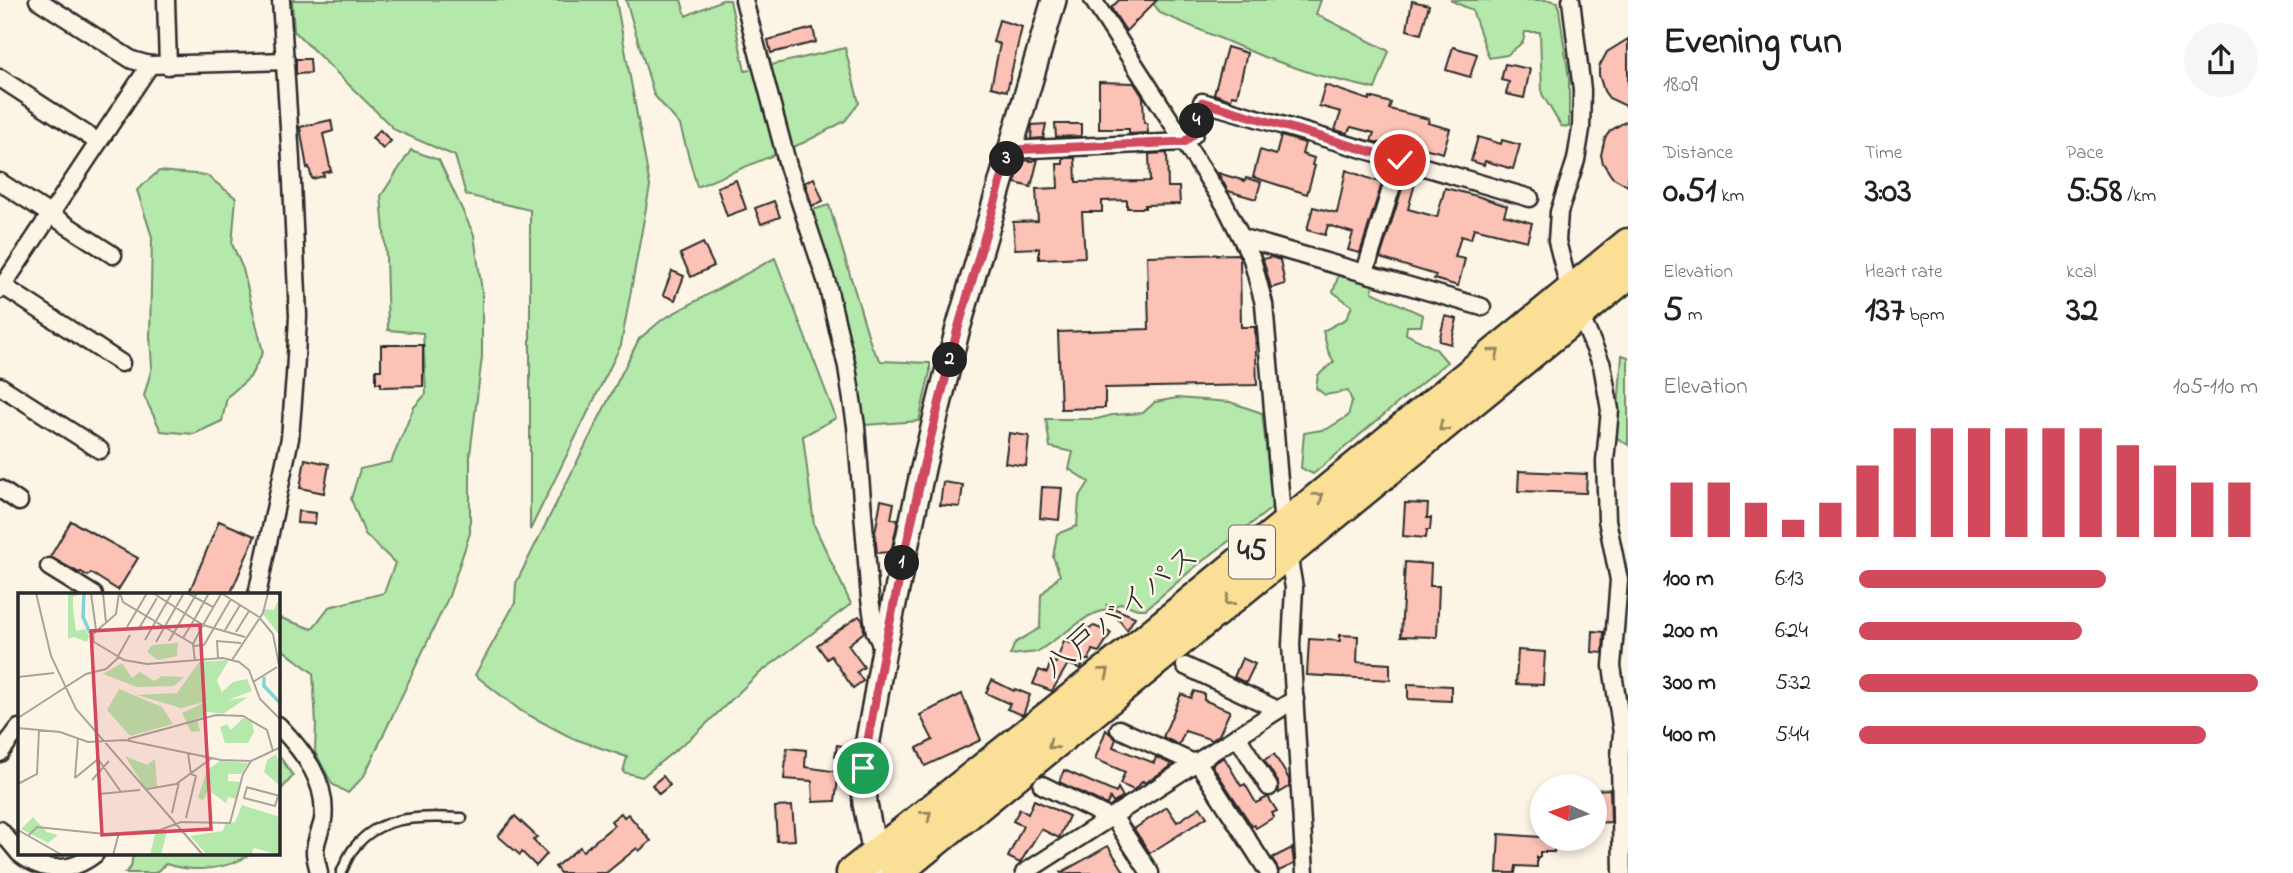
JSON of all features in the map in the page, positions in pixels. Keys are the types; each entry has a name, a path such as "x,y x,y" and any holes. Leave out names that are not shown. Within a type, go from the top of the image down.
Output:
{"highway":[{"name":"八戸バイパス","path":"875,869 1574,304 1628,243"},
{"name":"八戸バイパス","path":"1574,304 1628,274"}],"street":[{"path":"38,0 132,60 150,65 286,61"},
{"path":"166,0 168,66"},
{"path":"257,593 290,438 298,316 281,0"},
{"path":"744,0 785,154 827,284 848,367 856,426 870,599 875,632 884,650"},
{"path":"875,869 865,804 863,768 884,650 924,464 957,332 1054,0"},
{"path":"1093,0 1226,205 1252,259 1264,304 1285,540 1294,589 1291,645 1305,873"},
{"path":"1571,0 1582,90 1581,129 1576,160 1559,212 1557,241 1574,304 1602,365 1610,411 1605,461 1606,520 1619,580 1612,666 1625,734 1620,757 1622,873"},
{"path":"121,363 1,286 150,65"},
{"path":"0,78 98,142"},
{"path":"1010,150 1184,142 1194,134 1202,102 1530,198"},
{"path":"1365,272 1400,160"},
{"path":"0,182 113,256"},
{"path":"1243,238 1482,307"},
{"path":"0,386 100,450"},
{"path":"0,489 19,502"},
{"path":"49,567 91,593"},
{"path":"1185,666 1278,710"},
{"path":"1024,873 1295,699"},
{"path":"280,727 315,771 324,803 315,850 319,873"},
{"path":"0,753 18,729"},
{"path":"1119,729 1196,762 1269,873"},
{"path":"1237,736 1269,787"},
{"path":"1042,785 1116,821 1150,873"},
{"path":"0,831 18,851"},
{"path":"23,856 37,868 53,873 65,873 80,868 93,856"}],"lane":[{"path":"341,873 354,848 374,829 408,817 463,818"}],"green space":[{"path":"292,0 616,0 650,186 621,345 530,530 530,210 466,195 455,156 395,130 294,31"},
{"path":"626,0 681,0 686,16 722,0 730,0 745,71 845,48 859,103 845,121 805,142 697,187 680,125 654,95"},
{"path":"1151,0 1321,0 1316,14 1389,51 1375,89 1317,75 1264,57 1160,13"},
{"path":"1450,0 1558,2 1569,79 1569,127 1561,126 1542,94 1540,32 1525,32 1523,42 1507,55 1489,58 1472,10"},
{"path":"411,150 439,160 474,235 482,291 482,357 470,455 470,533 449,596 364,776 348,793 332,784 315,752 313,673 280,648 280,618 312,629 329,607 384,593 395,563 365,534 351,499 360,469 391,462 414,407 426,394 423,333 388,330 381,196"},
{"path":"159,171 206,175 236,198 232,244 243,269 263,352 250,377 227,397 222,421 194,434 161,431 144,396 152,367 152,237 137,190"},
{"path":"829,205 872,348 881,361 930,363 919,421 865,425 862,421 809,211"},
{"path":"775,258 836,418 803,436 814,525 851,604 756,676 698,732 642,777 623,772 627,757 572,738 521,711 475,675 515,603 516,583 639,339 663,319"},
{"path":"1339,274 1373,283 1372,292 1423,315 1421,326 1407,326 1406,334 1436,349 1447,362 1313,474 1301,468 1304,433 1327,429 1348,416 1352,401 1348,391 1325,395 1316,388 1318,375 1334,362 1323,331 1346,319 1352,306 1333,292"},
{"path":"1622,355 1628,357 1628,445 1616,437"},
{"path":"1177,398 1230,402 1262,413 1273,507 1146,609 1137,609 1122,603 1089,616 1037,652 1010,655 1015,643 1040,628 1041,595 1060,575 1053,557 1057,534 1077,526 1079,498 1089,482 1069,469 1073,452 1050,447 1046,419 1097,419 1143,413 1155,402"},
{"path":"280,757 293,776 280,791"},
{"path":"133,856 247,856 220,867 198,869 166,864 155,873 125,873 131,867"}],"building":[{"path":"1119,0 1157,0 1126,31 1111,8"},
{"path":"1412,1 1429,5 1421,34 1407,30"},
{"path":"999,20 1022,27 1007,91 991,87 1000,44 993,42"},
{"path":"813,28 816,42 771,53 768,40"},
{"path":"1628,39 1628,107 1609,98 1604,91 1599,67 1607,52"},
{"path":"1227,47 1247,53 1237,96 1232,95 1231,100 1214,94"},
{"path":"1453,47 1477,54 1470,77 1446,70"},
{"path":"296,59 310,59 311,73 296,74"},
{"path":"1505,64 1530,69 1524,98 1506,94 1509,82 1501,80"},
{"path":"1099,82 1134,83 1143,97 1144,123 1147,123 1148,133 1129,134 1129,129 1099,129"},
{"path":"1325,85 1369,100 1370,97 1391,103 1389,109 1429,119 1428,123 1450,129 1443,153 1390,139 1388,145 1371,141 1374,133 1351,127 1347,133 1335,130 1341,112 1319,106"},
{"path":"331,120 333,131 323,134 331,171 312,179 309,167 307,168 300,127"},
{"path":"1628,120 1628,186 1612,177 1601,155 1605,138 1610,131"},
{"path":"1046,124 1043,138 1031,139 1032,125"},
{"path":"1055,124 1081,124 1081,136 1056,137"},
{"path":"380,130 391,141 383,149 372,138"},
{"path":"1281,136 1305,143 1302,154 1314,158 1312,165 1315,166 1307,194 1253,177 1260,150 1276,155"},
{"path":"1478,137 1501,144 1502,140 1520,145 1513,169 1485,161 1484,165 1471,161"},
{"path":"1167,153 1168,187 1179,187 1180,204 1127,208 1127,200 1102,201 1102,212 1082,212 1085,257 1039,259 1039,248 1015,249 1013,222 1038,221 1036,189 1058,188 1057,164 1063,164 1063,158 1075,158 1076,182 1150,181 1149,154"},
{"path":"1038,159 1031,187 1015,183 1022,160"},
{"path":"1346,170 1382,183 1360,253 1348,250 1353,233 1328,225 1325,235 1307,230 1313,207 1337,213"},
{"path":"1218,173 1245,181 1246,178 1261,182 1256,199 1228,191"},
{"path":"1407,173 1417,176 1408,209 1437,217 1445,188 1477,196 1507,206 1504,215 1532,223 1527,241 1474,228 1471,239 1461,236 1455,257 1465,259 1458,286 1434,279 1436,275 1380,258"},
{"path":"814,178 823,201 812,206 805,182"},
{"path":"736,180 746,209 727,216 717,187"},
{"path":"774,201 780,217 761,224 755,208"},
{"path":"703,243 714,266 691,277 680,254"},
{"path":"1238,254 1241,327 1255,327 1257,385 1105,388 1105,408 1061,409 1058,332 1149,329 1147,256"},
{"path":"1271,257 1280,260 1285,284 1271,288 1263,259"},
{"path":"672,271 684,276 675,300 663,295"},
{"path":"1445,316 1457,319 1451,344 1439,341"},
{"path":"381,345 423,345 423,386 381,387 381,383 376,383 376,370 381,370"},
{"path":"1009,433 1029,436 1026,466 1005,463"},
{"path":"305,459 329,464 324,493 300,488"},
{"path":"1519,471 1587,474 1586,493 1518,491"},
{"path":"943,482 963,485 960,507 940,505"},
{"path":"1042,487 1062,488 1059,520 1040,518"},
{"path":"881,500 894,503 891,519 898,520 891,552 877,553 875,533"},
{"path":"1405,503 1428,504 1427,518 1431,518 1426,538 1403,536"},
{"path":"298,511 316,513 315,524 297,523"},
{"path":"71,521 138,558 118,590 91,573 88,576 79,573 50,557"},
{"path":"219,521 255,536 231,593 189,593"},
{"path":"1405,562 1431,564 1430,586 1439,586 1437,637 1401,636"},
{"path":"1108,606 1135,617 1127,630"},
{"path":"859,616 863,621 864,632 848,645 864,667 857,672 863,681 853,688 831,656 827,659 817,645"},
{"path":"1094,626 1111,633 1099,652 1092,650 1089,660 1084,660 1081,669 1068,664 1052,691 1033,684 1039,670 1047,673 1051,661 1056,663 1064,641 1073,644 1078,632"},
{"path":"1593,631 1604,632 1603,653 1592,652"},
{"path":"1340,635 1358,636 1357,662 1390,664 1390,680 1307,675 1309,639 1340,641"},
{"path":"1518,650 1545,652 1543,685 1516,684"},
{"path":"1242,658 1255,664 1246,683 1234,677"},
{"path":"992,680 1014,691 1015,689 1030,695 1023,715 1007,709 1010,704 986,693"},
{"path":"1408,684 1451,686 1451,701 1408,699"},
{"path":"1194,691 1204,694 1204,700 1230,711 1219,735 1212,740 1185,731 1179,745 1163,737 1181,694 1191,698"},
{"path":"962,694 981,740 925,766 917,748 933,740 920,715"},
{"path":"1106,730 1116,739 1113,747 1154,763 1156,757 1171,764 1170,767 1145,783 1143,781 1134,790 1120,784 1125,772 1095,759"},
{"path":"837,745 852,748 849,759 835,757"},
{"path":"787,748 806,750 805,767 839,772 835,801 813,802 812,781 784,779"},
{"path":"1274,754 1289,779 1289,787 1279,793 1278,782 1264,760"},
{"path":"1224,757 1241,786 1245,784 1256,803 1268,797 1277,811 1272,813 1274,817 1256,828 1252,826 1212,765"},
{"path":"1064,770 1116,793 1118,788 1123,797 1113,803 1110,798 1107,805 1059,782"},
{"path":"663,776 670,785 659,794 652,785"},
{"path":"1607,789 1610,789 1611,822 1607,822"},
{"path":"1034,800 1069,816 1059,838 1041,829 1020,863 1008,857 1023,826 1013,821 1020,809 1028,814"},
{"path":"792,806 795,840 777,841 775,807"},
{"path":"1167,807 1177,822 1200,807 1207,817 1150,853 1134,829"},
{"path":"621,813 624,817 628,814 651,841 639,851 637,848 606,873 560,873 555,867 580,847 583,851 614,825 611,821"},
{"path":"515,816 537,837 533,840 547,854 536,866 522,852 520,855 498,836"},
{"path":"1499,834 1530,836 1530,851 1554,851 1540,852 1537,867 1516,866 1515,873 1497,873"},
{"path":"1108,846 1125,873 1060,873 1082,861"},
{"path":"1292,848 1294,864 1279,871 1272,858"}],"route":[{"path":"863,768 884,650 924,464 957,332 1010,150 1184,142 1194,134 1202,102 1400,160"}]}
